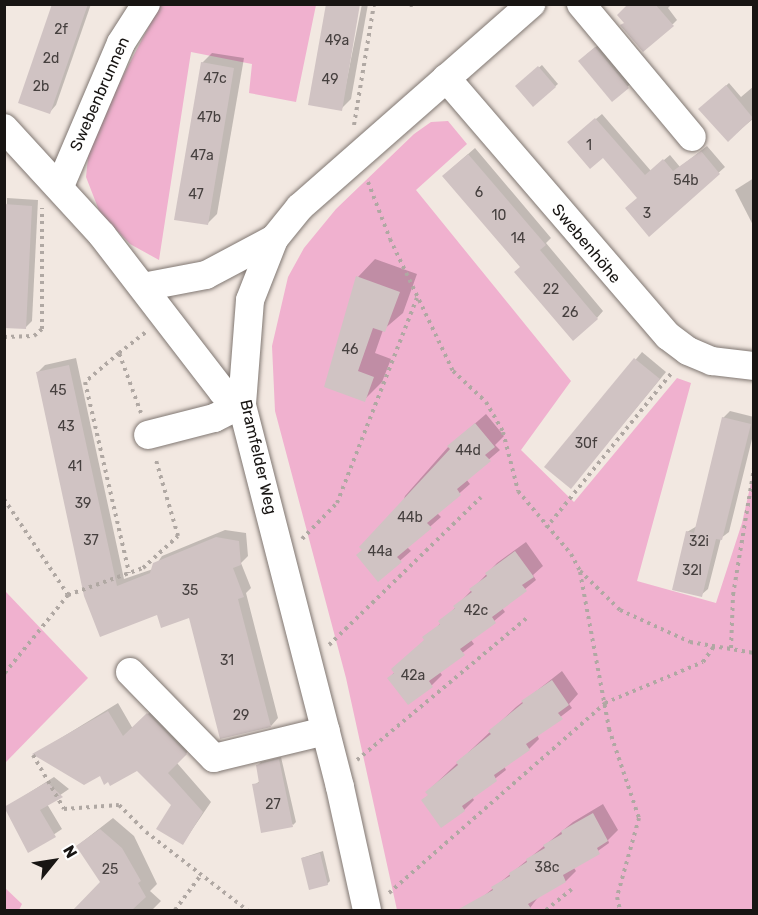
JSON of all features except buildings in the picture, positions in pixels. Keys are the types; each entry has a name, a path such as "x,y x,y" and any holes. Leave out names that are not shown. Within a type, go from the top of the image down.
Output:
{"street":[{"name":"Swebenbrunnen","path":"50,176 121,43 146,4"},
{"name":"Bramfelder Weg","path":"380,903 326,730 242,404 250,300 274,239 326,182 531,4"},
{"path":"581,4 692,137"},
{"name":"Swebenhöhe","path":"446,78 646,314 688,351 712,361 753,366"},
{"path":"4,128 50,176 143,287 223,393 242,404"},
{"path":"143,287 206,275 274,239"},
{"path":"148,435 214,418 242,404"},
{"path":"130,672 214,758 326,730"}],"path":[{"path":"354,127 374,4"},
{"path":"365,172 417,298 453,371 486,402 497,422 518,491 546,528 571,554 580,571 609,729 639,818 617,897 620,910"},
{"path":"4,337 34,336 43,325 50,176"},
{"path":"302,540 337,503 417,298"},
{"path":"129,573 85,382 165,318"},
{"path":"546,528 688,351"},
{"path":"4,674 68,595 143,568 178,536 148,435 119,353"},
{"path":"731,648 733,595 753,468"},
{"path":"328,646 481,497"},
{"path":"4,500 68,595"},
{"path":"299,529 303,546"},
{"path":"580,571 620,610 690,642 753,652"},
{"path":"356,761 529,616"},
{"path":"325,634 331,657"},
{"path":"380,903 605,703 703,662 714,646"},
{"path":"353,750 358,772"},
{"path":"33,755 64,809 119,805 146,832 247,910"},
{"path":"175,910 201,875"},
{"path":"380,903 384,885"},
{"path":"546,910 572,889"}],"shaded area":[{"path":"160,5 316,5 296,102 249,93 252,64 191,52 159,260 130,244 100,213 86,177 89,148 102,116"},
{"path":"448,121 467,144 416,190 571,381 521,450 574,502 677,378 691,383 637,581 716,603 742,523 753,474 753,910 397,910 346,678 275,411 272,346 288,277 304,248 336,209 414,134 431,122"},
{"path":"5,591 88,678 5,763"},
{"path":"4,887 22,904 19,910 5,910"}]}
